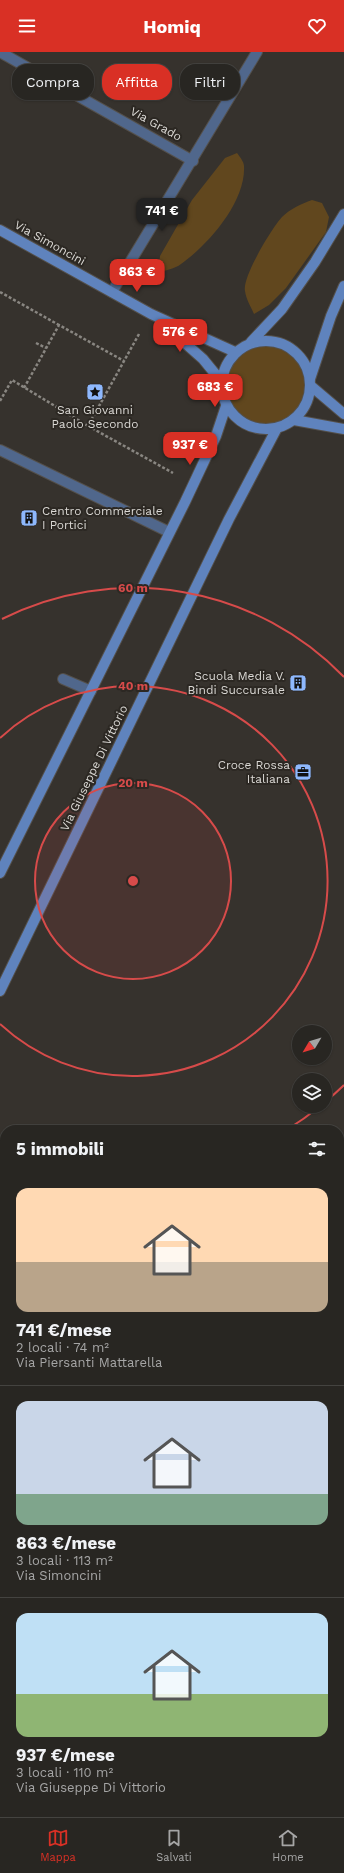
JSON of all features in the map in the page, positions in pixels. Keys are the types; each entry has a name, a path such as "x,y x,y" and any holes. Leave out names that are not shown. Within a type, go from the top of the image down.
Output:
{"street":[{"name":"Via Grado","path":"0,52 193,160"},
{"path":"112,292 258,52"},
{"path":"344,214 315,262 282,309 251,342 235,352 228,361 221,381 222,394 226,406 235,418 248,426 262,429 277,428 294,420 303,411 308,398 310,382 331,316 344,286"},
{"name":"Via Simoncini","path":"0,230 151,314 235,352"},
{"name":"Via Simoncini","path":"151,314 203,359 221,381"},
{"path":"251,342 264,340 277,342 289,347 299,355 307,366 310,382 344,414"},
{"path":"0,873 170,532 216,436 226,406"},
{"path":"294,420 344,429"},
{"name":"Via Giuseppe Di Vittorio","path":"0,991 229,519 277,428"},
{"path":"0,450 170,532"},
{"path":"63,679 91,691"}],"path":[{"path":"0,292 124,361"},
{"path":"24,388 59,325"},
{"path":"88,426 140,333"},
{"path":"36,343 46,348"},
{"path":"0,401 12,380 88,426 174,474"}],"shaded area":[{"path":"237,153 244,164 243,180 239,194 232,208 203,246 192,256 176,267 158,273 160,256 192,200 225,158"},
{"path":"312,200 322,203 329,217 326,232 286,288 269,305 254,314 247,300 245,291 245,284 253,264 265,242 282,217 296,207"},
{"path":"266,343 282,346 295,355 304,368 307,384 304,400 295,413 282,422 266,425 250,422 237,413 228,400 225,384 228,368 237,355 250,346"}],"place":[{"name":"San Giovanni Paolo Secondo","path":"95,392"},
{"name":"Centro Commerciale I Portici","path":"29,518"},
{"name":"Scuola Media V. Bindi Succursale","path":"298,683"},
{"name":"Croce Rossa Italiana","path":"303,772"}]}
